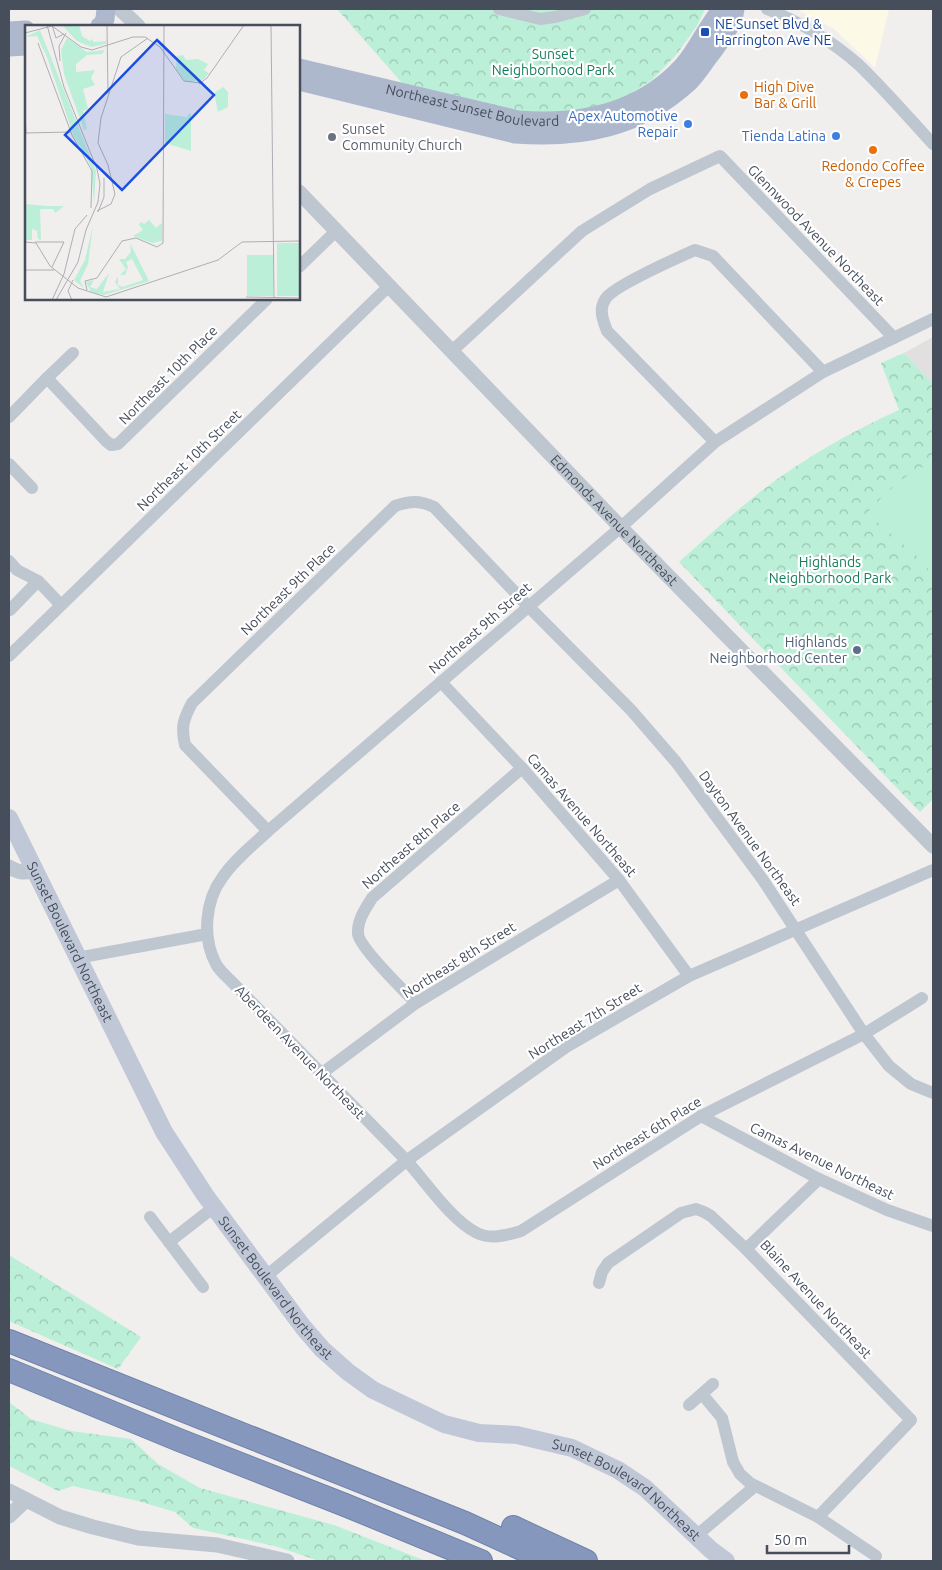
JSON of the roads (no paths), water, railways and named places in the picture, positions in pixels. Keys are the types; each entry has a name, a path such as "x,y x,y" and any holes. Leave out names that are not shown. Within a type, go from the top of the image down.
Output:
{"highway":[{"path":"9,1341 465,1523 548,1561"},
{"path":"9,1370 481,1561"},
{"path":"217,1424 317,1456 476,1513 567,1551 586,1561"},
{"path":"431,1540 470,1561"}],"main road":[{"path":"102,25 106,9"},
{"name":"Northeast Sunset Boulevard","path":"300,68 518,120 544,122 591,118 617,110 638,100 674,76 684,65 722,9"},
{"name":"Northeast Sunset Boulevard","path":"300,81 515,134 544,136 594,132 622,123 644,113 660,104 689,82 696,75 734,19 734,9"},
{"path":"9,31 25,30"},
{"path":"9,47 25,46"},
{"path":"644,113 647,103 670,84 674,76"},
{"name":"Sunset Boulevard Northeast","path":"9,818 164,1132 214,1207 303,1327 322,1349 348,1372 373,1390 444,1424 478,1433 518,1435 572,1448 618,1470 645,1488 710,1550 726,1561"}],"street":[{"path":"120,9 137,25"},
{"path":"499,9 540,19 585,9"},
{"path":"767,9 788,17 821,37 859,66 933,144"},
{"name":"Glennwood Avenue Northeast","path":"452,351 582,231 650,188 720,156 894,338"},
{"name":"Edmonds Avenue Northeast","path":"300,193 621,527 933,846"},
{"path":"300,267 336,230"},
{"path":"715,442 608,330 601,313 606,298 623,286 695,250 714,256 823,372"},
{"name":"Northeast 10th Street","path":"9,656 390,286"},
{"name":"Northeast 10th Place","path":"47,378 106,441 111,445 118,444 266,300"},
{"name":"Northeast 9th Street","path":"207,934 208,912 221,879 268,831 621,527 715,442 823,372 933,319"},
{"path":"9,418 73,353"},
{"path":"9,464 32,488"},
{"name":"Northeast 9th Place","path":"268,831 186,745 182,731 185,717 192,703 395,506 409,501 422,502 434,507 528,606"},
{"path":"9,562 17,570 38,582 62,605"},
{"path":"10,610 38,582"},
{"name":"Dayton Avenue Northeast","path":"528,606 631,710 676,762 764,880 864,1034 889,1066 911,1084 933,1093"},
{"name":"Camas Avenue Northeast","path":"441,682 522,768 619,880 689,976"},
{"name":"Northeast 8th Place","path":"416,1003 365,948 358,936 359,923 364,910 372,898 522,768"},
{"path":"9,867 18,872 27,873 34,870"},
{"name":"Northeast 7th Street","path":"265,1277 406,1161 566,1047 689,976 933,870"},
{"name":"Northeast 8th Street","path":"321,1074 416,1003 619,880"},
{"path":"77,958 207,934"},
{"name":"Aberdeen Avenue Northeast","path":"207,934 216,964 406,1161"},
{"name":"Northeast 6th Place","path":"406,1161 466,1226 479,1234 492,1237 521,1231 701,1116 864,1034 922,998"},
{"name":"Camas Avenue Northeast","path":"701,1116 819,1179 887,1210 933,1226"},
{"name":"Blaine Avenue Northeast","path":"818,1517 911,1420 746,1249 819,1179"},
{"path":"170,1242 214,1207"},
{"path":"599,1283 602,1272 608,1263 681,1213 696,1210 711,1216 746,1249"},
{"path":"150,1217 203,1286"},
{"path":"689,1405 713,1384"},
{"path":"702,1394 722,1418 733,1462 740,1474 754,1487 818,1517 876,1556"},
{"path":"696,1536 754,1487"},
{"path":"9,1491 60,1517 93,1527 138,1538 217,1545 287,1561"},
{"path":"9,1516 26,1500"}],"place":[{"name":"NE Sunset Blvd & Harrington Ave NE","path":"705,32"},
{"name":"High Dive Bar & Grill","path":"744,95"},
{"name":"Apex Automotive Repair","path":"688,124"},
{"name":"Tienda Latina","path":"836,136"},
{"name":"Sunset Community Church","path":"332,137"},
{"name":"Redondo Coffee & Crepes","path":"873,150"},
{"name":"Highlands Neighborhood Center","path":"857,650"}],"park label":[{"name":"Sunset Neighborhood Park","path":"553,62"},
{"name":"Highlands Neighborhood Park","path":"830,570"}]}
